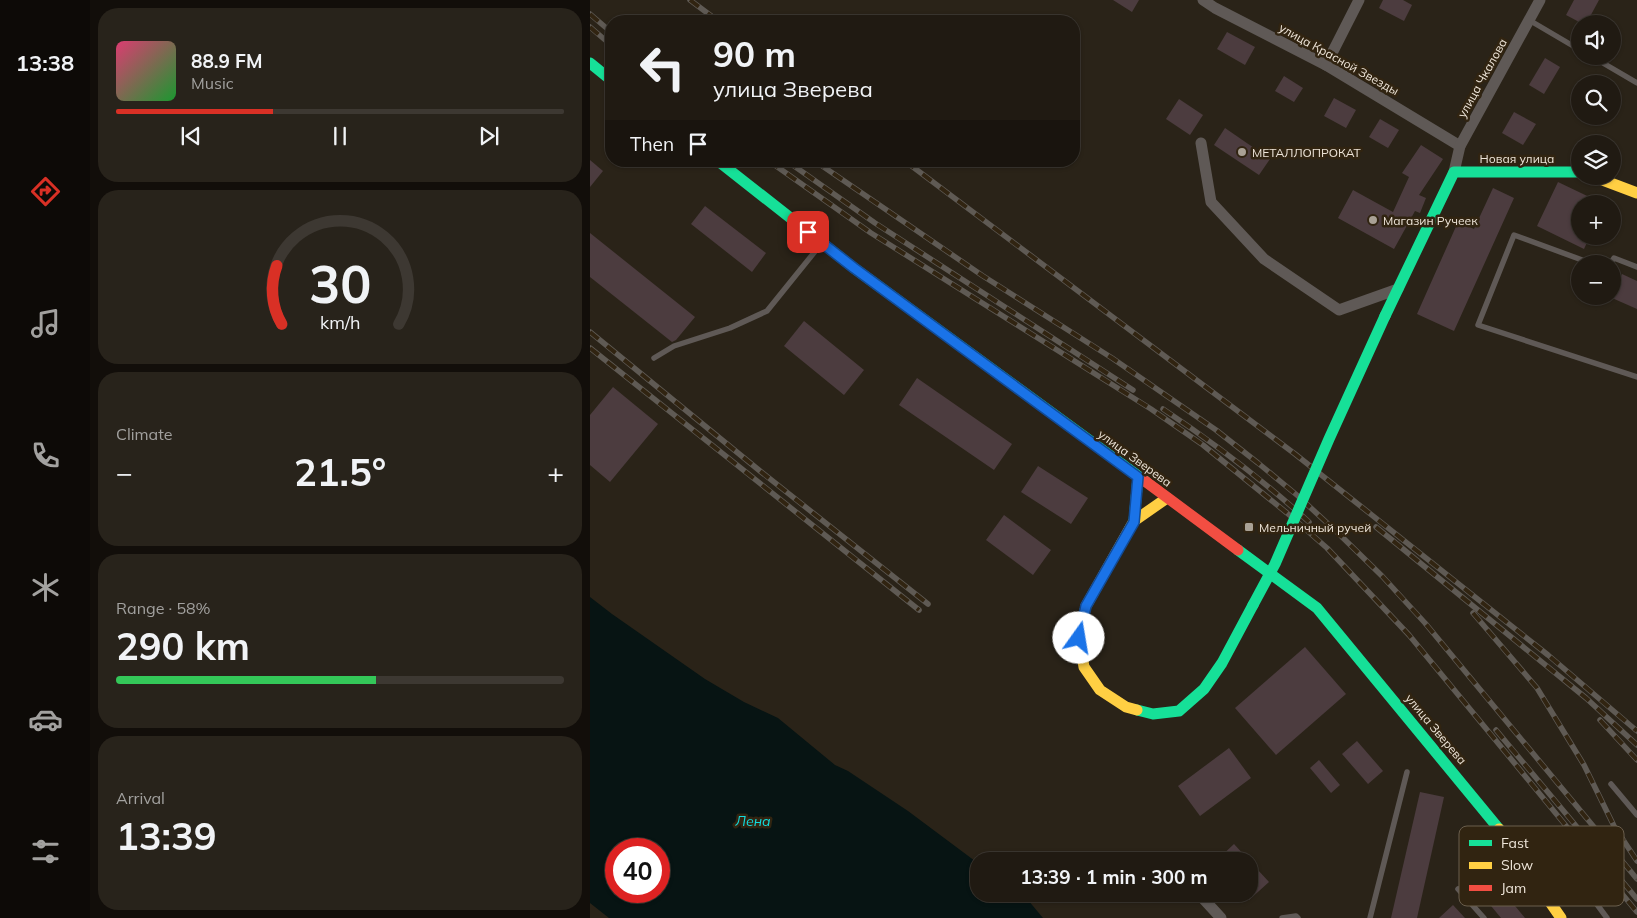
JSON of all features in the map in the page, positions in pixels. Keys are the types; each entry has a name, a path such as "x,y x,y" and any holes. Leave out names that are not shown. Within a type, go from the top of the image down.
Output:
{"main road":[{"path":"590,63 605,75"},
{"name":"улица Зверева","path":"726,167 822,243 1317,608 1497,826"},
{"path":"1167,498 1134,522 1086,606 1079,638 1084,668 1100,690 1126,707 1154,714 1179,711 1204,689 1222,664 1275,564 1385,316 1454,172"},
{"name":"Новая улица","path":"1454,172 1571,172"},
{"path":"1616,185 1637,193"},
{"path":"1134,522 1138,477"},
{"name":"улица Зверева","path":"1553,906 1561,918"}],"street":[{"name":"улица Красной Звезды","path":"1203,0 1326,65 1460,146"},
{"path":"1326,65 1359,0"},
{"name":"улица Чкалова","path":"1454,172 1460,146 1540,0"},
{"path":"1201,143 1211,202 1264,259 1339,310 1398,290"},
{"path":"1206,902 1221,918"}],"lane":[{"path":"1529,20 1571,45"},
{"path":"1606,65 1637,84"},
{"path":"1571,256 1514,235 1478,325 1637,376"},
{"path":"654,358 674,346 730,328 767,311 822,243"},
{"path":"1621,260 1637,266"},
{"path":"1370,918 1407,772"},
{"path":"1611,784 1637,815"},
{"path":"1473,906 1484,918"},
{"path":"1599,906 1608,918"},
{"path":"1282,918 1296,916 1298,918"}],"water":[{"name":"Лена","path":"590,597 705,679 744,702 778,718 835,765 848,771 908,811 970,857 970,902 1030,902 1043,918 609,918 590,903"}],"building":[{"path":"1113,0 1139,0 1132,12"},
{"path":"1383,0 1403,0 1412,5 1404,21 1379,8"},
{"path":"1574,0 1599,0 1591,15 1571,15 1571,18 1566,15"},
{"path":"1227,32 1255,47 1245,65 1217,49"},
{"path":"1545,58 1560,67 1544,94 1529,85"},
{"path":"1284,76 1303,88 1294,102 1275,91"},
{"path":"1334,98 1356,110 1346,128 1324,116"},
{"path":"1179,99 1203,115 1190,135 1166,119"},
{"path":"1514,112 1536,124 1523,145 1502,133"},
{"path":"1380,119 1399,130 1388,148 1369,137"},
{"name":"МЕТАЛЛОПРОКАТ","path":"1225,128 1270,159 1259,175 1214,145"},
{"path":"1421,145 1443,159 1419,195 1426,198 1420,213 1415,211 1394,249 1338,218 1353,190 1393,212 1409,177 1402,173"},
{"path":"590,160 603,171 590,187"},
{"path":"1558,182 1585,195 1571,195 1571,243 1537,226"},
{"path":"1493,188 1514,198 1454,331 1417,314 1458,222 1474,229"},
{"path":"705,206 766,253 752,272 691,224"},
{"path":"590,233 695,317 676,340 672,342 590,277"},
{"path":"1576,245 1586,245 1584,249"},
{"path":"1622,274 1637,281 1637,309 1621,302"},
{"path":"804,321 864,370 844,395 784,346"},
{"path":"917,378 1012,444 994,470 899,405"},
{"path":"613,387 658,424 610,482 590,465 590,415"},
{"path":"1038,466 1088,498 1071,524 1021,492"},
{"path":"1004,515 1051,550 1033,575 986,540"},
{"path":"1305,647 1346,694 1276,755 1235,708"},
{"path":"1357,741 1383,771 1368,784 1342,754"},
{"path":"1229,748 1251,778 1200,816 1178,786"},
{"path":"1319,760 1340,785 1331,793 1310,768"},
{"path":"1420,792 1444,797 1417,918 1391,918"},
{"path":"1234,844 1241,852 1226,852"},
{"path":"1258,870 1269,882 1258,892"},
{"path":"1453,905 1465,918 1439,918"},
{"path":"1491,906 1515,906 1525,918 1501,918"}],"railway":[{"path":"690,0 710,15"},
{"path":"590,14 605,27"},
{"path":"590,27 605,40"},
{"path":"778,167 871,233 1151,409 1203,445 1287,513 1327,548 1409,635 1566,826"},
{"path":"796,167 875,223 1133,390"},
{"path":"824,167 983,276 1112,358 1216,430 1298,496 1382,576 1425,623 1593,826"},
{"path":"913,167 1295,454 1548,655 1637,731"},
{"path":"590,332 760,471 928,604"},
{"path":"590,348 919,610"},
{"path":"1163,409 1238,462 1309,522"},
{"path":"1376,527 1586,698 1637,745"},
{"path":"1473,613 1537,688 1584,765 1614,826"},
{"path":"1600,720 1637,760"},
{"path":"1496,730 1576,826"},
{"path":"1624,841 1637,861"},
{"path":"1624,863 1637,879"},
{"path":"1624,883 1637,899"},
{"path":"1624,896 1637,912"}],"traffic: fast":[{"path":"590,63 605,75"},
{"path":"726,167 854,268 1145,481"},
{"path":"1385,316 1454,172 1571,172"},
{"path":"1253,605 1275,564 1385,316"},
{"path":"1134,521 1138,477"},
{"path":"1238,550 1317,608 1497,826"},
{"path":"1137,710 1153,714 1179,711 1204,689 1222,663 1253,605"}],"traffic: slow":[{"path":"1616,185 1637,193"},
{"path":"1137,710 1126,707 1100,690 1084,667 1079,637 1086,606 1134,521 1167,498"},
{"path":"1553,906 1561,918"}],"traffic: jam":[{"path":"1145,481 1238,550"}],"place":[{"name":"МЕТАЛЛОПРОКАТ","path":"1242,152"},
{"name":"Магазин Ручеек","path":"1373,220"},
{"name":"Мельничный ручей","path":"1249,527"}],"route":[{"path":"808,232 1138,477 1134,522 1086,606 1079,638"}]}
